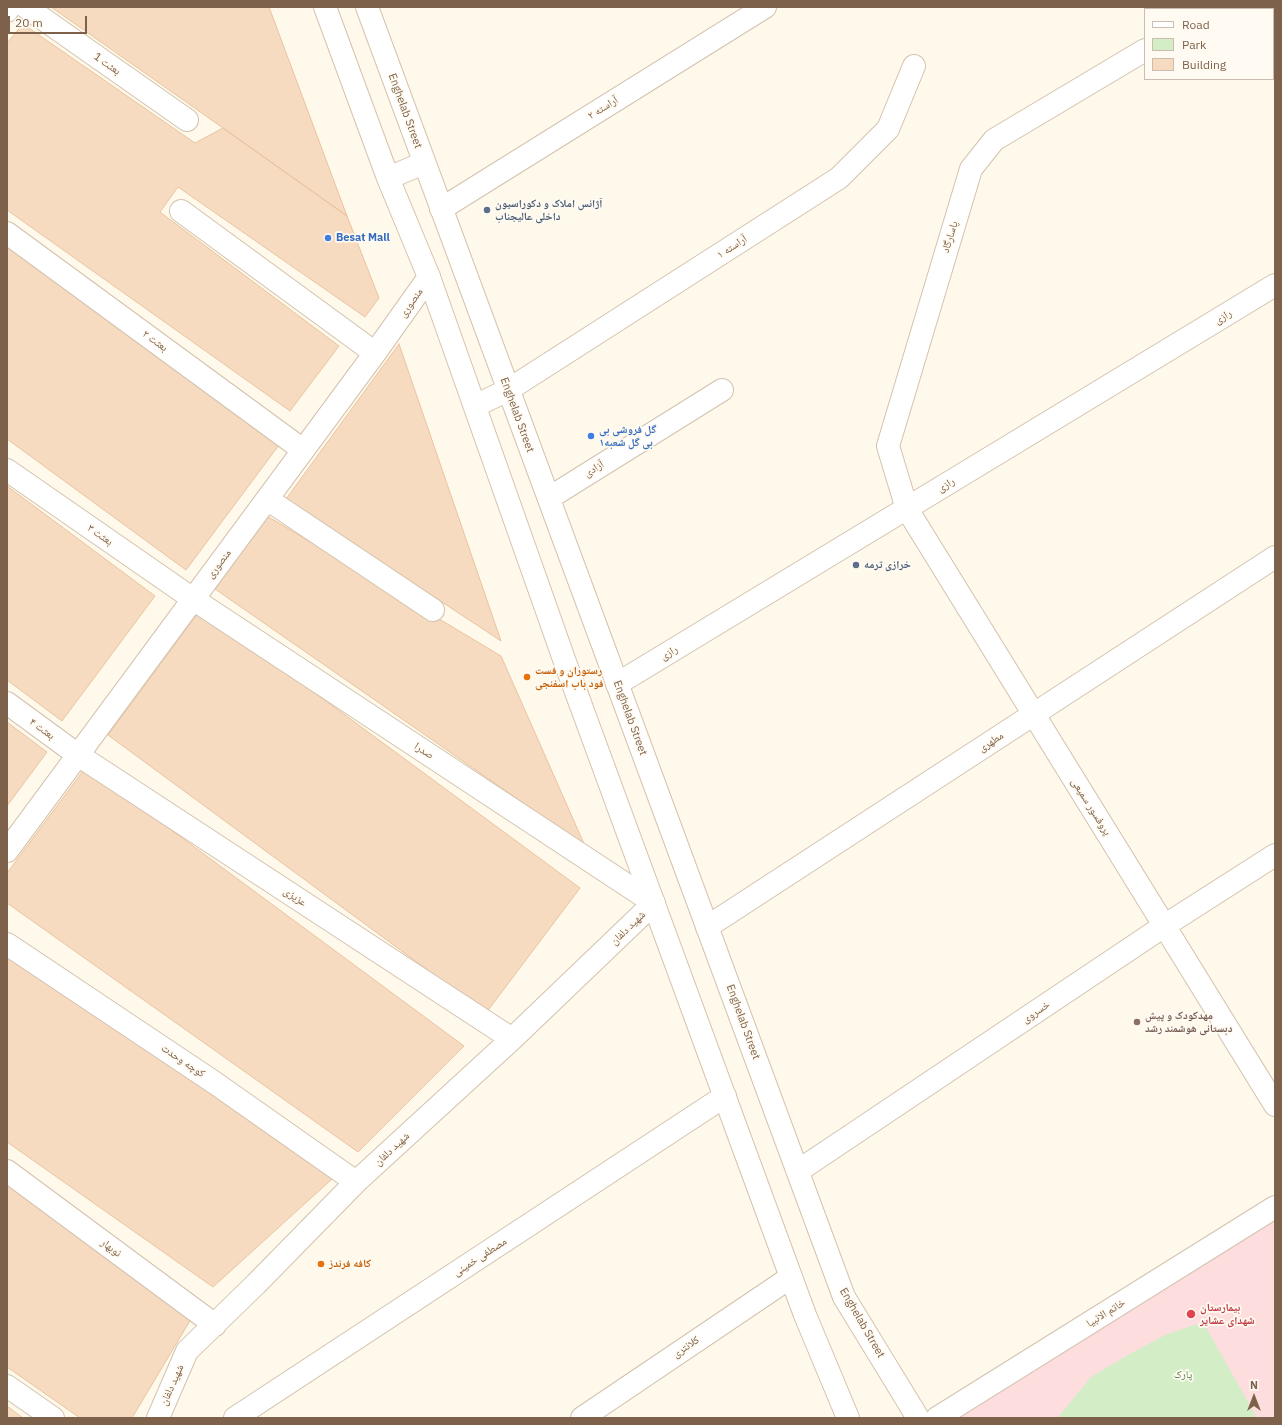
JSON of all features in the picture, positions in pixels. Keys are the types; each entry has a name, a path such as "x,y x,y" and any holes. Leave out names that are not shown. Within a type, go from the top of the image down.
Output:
{"street":[{"path":"7,11 10,7"},
{"name":"بعثت 1","path":"26,7 188,120"},
{"path":"326,7 388,178 429,277 565,662 805,1315 848,1418"},
{"name":"آراسته ۲","path":"441,209 766,7"},
{"name":"Enghelab Street","path":"368,8 844,1297 918,1418"},
{"name":"پاسارگاد","path":"907,509 888,446 971,168 994,140 1144,51"},
{"name":"آراسته ۱","path":"475,406 508,390 839,178 888,129 914,66"},
{"path":"388,178 424,163"},
{"path":"181,211 375,353"},
{"name":"بعثت ۲","path":"7,233 303,450"},
{"name":"منصوری","path":"7,851 375,353 429,277"},
{"name":"رازی","path":"617,684 1275,285"},
{"name":"آزادی","path":"548,498 722,390"},
{"name":"بعثت ۳","path":"7,470 193,599"},
{"path":"267,499 433,610"},
{"name":"پروفسور سمیعی","path":"907,509 1275,1105"},
{"name":"مطهری","path":"707,927 1275,557"},
{"name":"صدرا","path":"193,599 654,903"},
{"name":"بعثت ۴","path":"7,703 78,755"},
{"name":"عزیزی","path":"78,755 512,1039"},
{"name":"خسروی","path":"798,1171 1164,926 1275,855"},
{"name":"شهید دلفان","path":"158,1418 187,1351 215,1325 356,1182 512,1039 654,903"},
{"name":"کوچه وحدت","path":"7,944 215,1083 356,1182"},
{"name":"مصطفی خمینی","path":"235,1418 725,1096"},
{"name":"نوبهار","path":"7,1171 215,1325"},
{"name":"خاتم الانبیا","path":"937,1418 1275,1207"},
{"name":"کلانتری","path":"582,1418 791,1277"},
{"path":"7,1386 53,1418"}],"shaded area":[{"name":"بیمارستان شهدای عشایر","path":"1275,1210 1275,1418 938,1418"}],"green space":[{"name":"پارک","path":"1203,1322 1257,1418 1058,1418 1091,1377 1165,1335"}],"building":[{"path":"51,7 269,7 347,216 223,128"},
{"path":"23,24 195,143 223,128 347,216 379,298 365,317 178,187 160,212 339,346 290,411 7,210 7,43"},
{"path":"7,245 279,445 186,570 7,439"},
{"path":"399,344 501,641 286,499"},
{"path":"7,486 155,596 62,721 7,680"},
{"path":"267,516 501,656 585,846 215,589"},
{"path":"201,609 580,888 486,1013 108,735"},
{"path":"7,722 47,752 7,806"},
{"path":"86,767 464,1046 358,1152 7,903 7,873"},
{"path":"7,951 332,1179 213,1287 7,1142"},
{"path":"7,1184 191,1319 132,1418 80,1418 7,1367"},
{"path":"7,1406 23,1418 7,1418"}],"place":[{"name":"آژانس املاک و دکوراسیون داخلی عالیجناب","path":"487,210"},
{"name":"Besat Mall","path":"328,238"},
{"name":"گل فروشی بی بی گل شعبه۱","path":"591,436"},
{"name":"خرازی ترمه","path":"856,565"},
{"name":"رستوران و فست فود باب اسفنجی","path":"527,677"},
{"name":"مهدکودک و پیش دبستانی هوشمند رشد","path":"1137,1022"},
{"name":"کافه فرندز","path":"321,1264"},
{"name":"بیمارستان شهدای عشایر","path":"1191,1314"}]}
